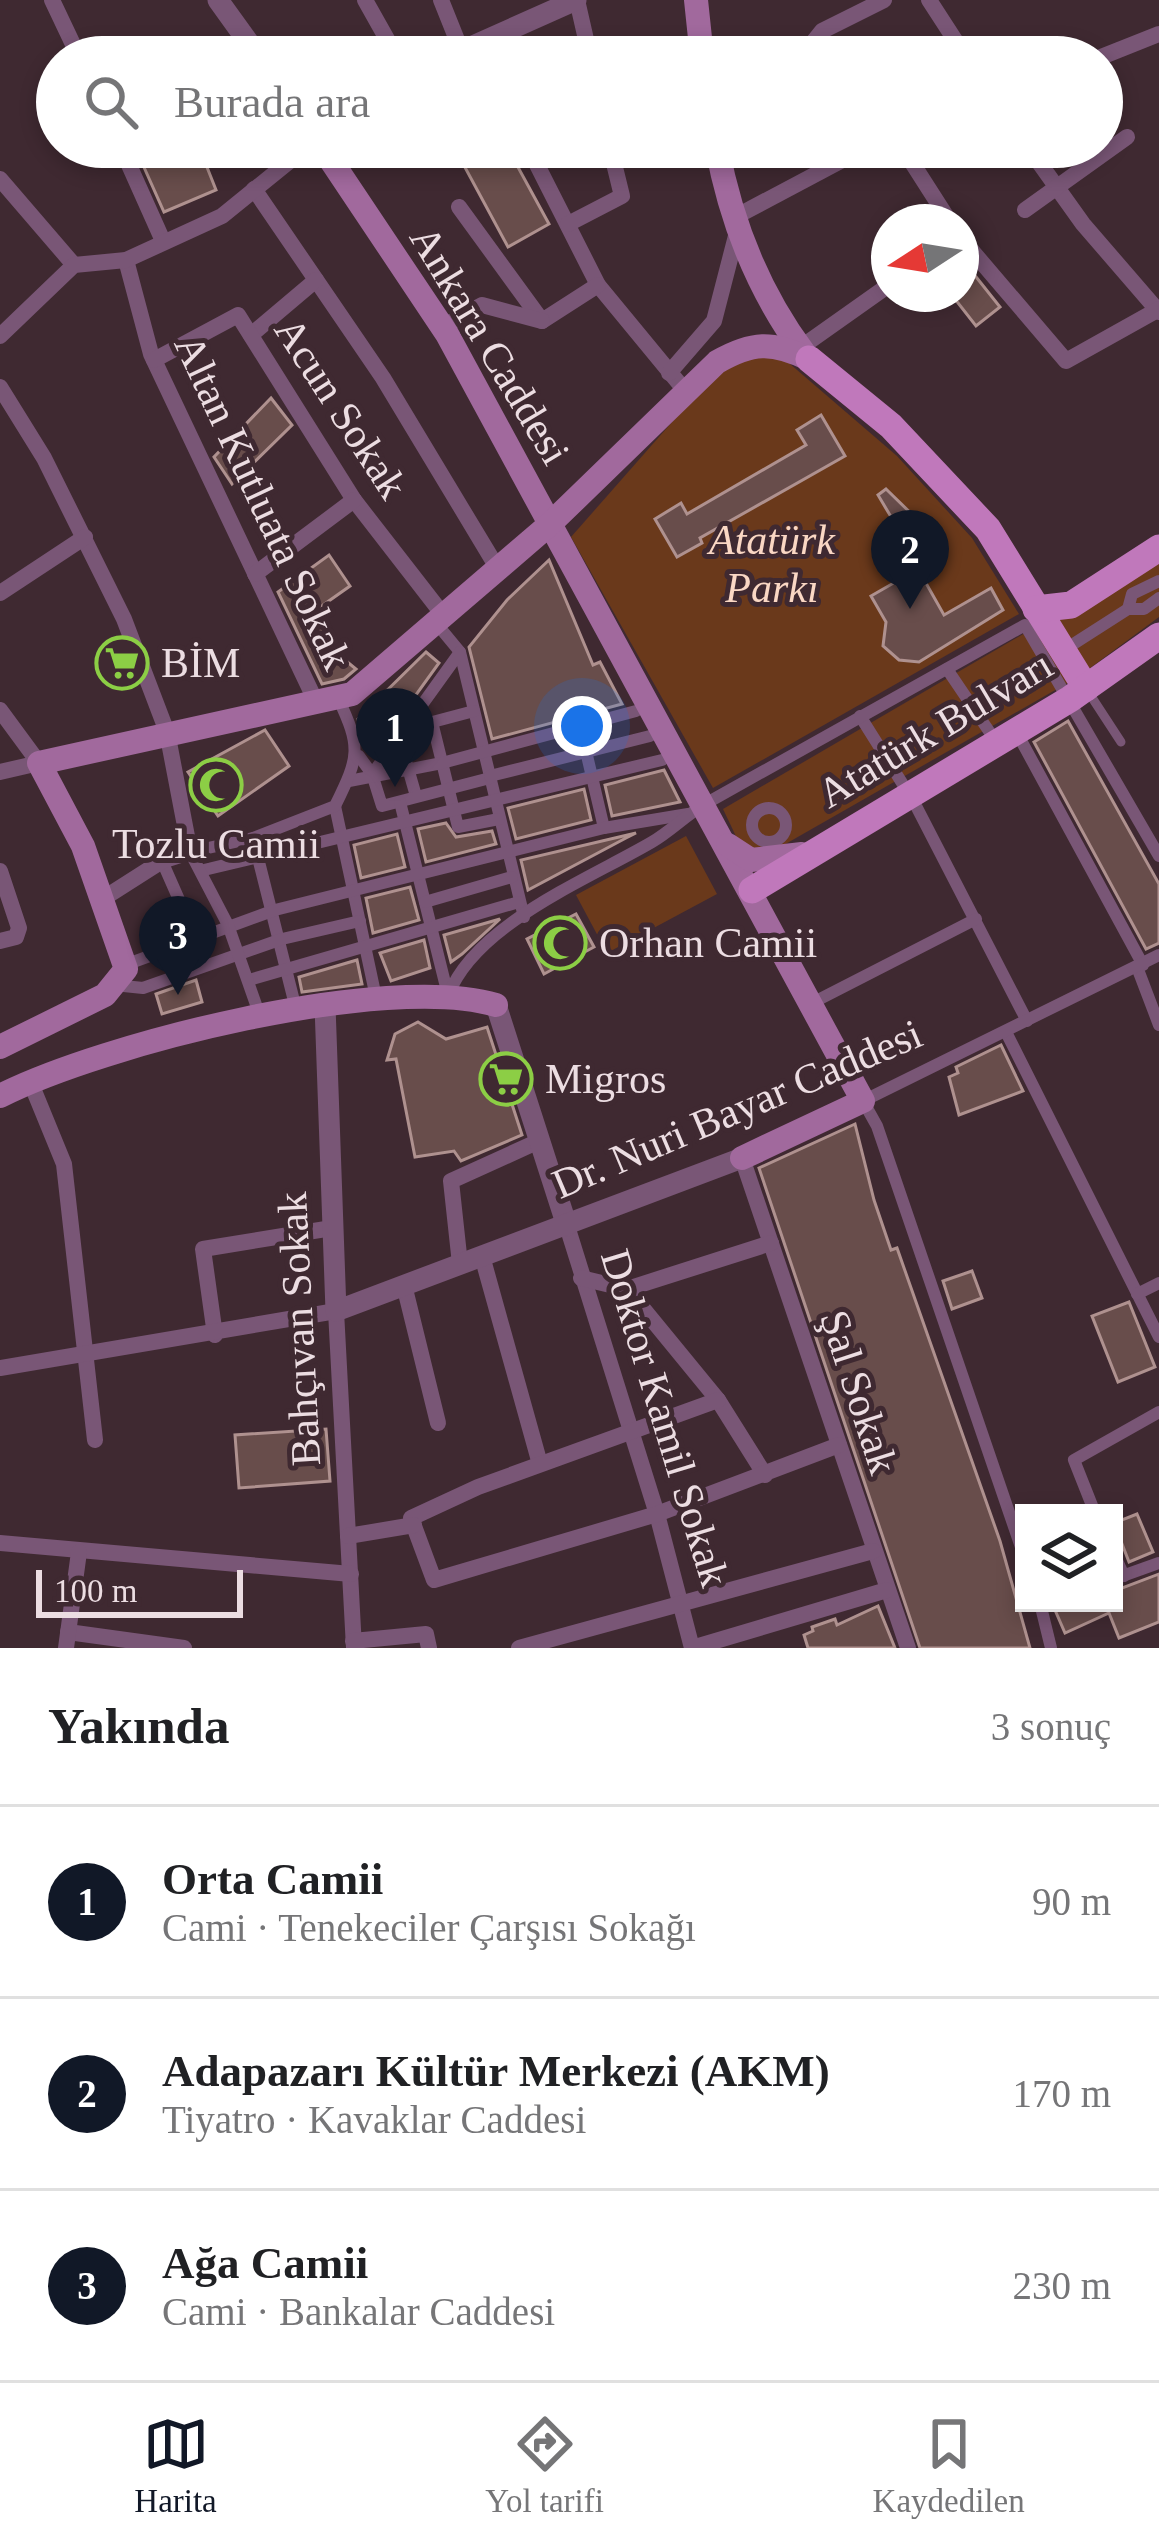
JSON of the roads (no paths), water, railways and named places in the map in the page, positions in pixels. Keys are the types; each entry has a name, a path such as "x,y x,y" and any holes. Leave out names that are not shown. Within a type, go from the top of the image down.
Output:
{"main road":[{"path":"696,0 700,36"},
{"name":"Ankara Caddesi","path":"336,168 442,327 697,809 726,844 752,890 862,1101"},
{"path":"722,168 736,221 772,310 804,354 944,477 988,529 1063,651 1078,694"},
{"path":"0,1047 105,995 125,970 104,898 39,763 352,694 550,524 717,362 747,345 778,344 804,354"},
{"name":"Atatürk Bulvarı","path":"1040,614 1071,605 1159,548"},
{"name":"Atatürk Bulvarı","path":"752,890 1078,694 1159,636"},
{"path":"726,844 751,860 772,862 815,850"},
{"path":"15,1087 135,1046 290,1011 448,996 496,1006"},
{"path":"0,1058 15,1065 19,1077 15,1087"},
{"name":"Dr. Nuri Bayar Caddesi","path":"742,1158 862,1101"}],"street":[{"path":"52,0 69,36"},
{"path":"218,0 244,36"},
{"path":"365,0 385,36"},
{"path":"441,0 458,36"},
{"path":"500,36 576,0 585,36"},
{"path":"818,36 884,0"},
{"path":"929,0 952,36"},
{"path":"1123,49 1158,36"},
{"path":"1123,140 1127,137"},
{"path":"130,168 163,242"},
{"path":"0,336 74,265 126,260 222,216 280,168"},
{"path":"539,168 598,285 687,393"},
{"path":"568,224 622,196 615,168"},
{"path":"669,373 714,321 736,221 830,168"},
{"path":"915,168 938,204"},
{"path":"979,259 1066,361 1158,310 1043,168"},
{"path":"1025,210 1083,168"},
{"path":"0,179 74,265"},
{"path":"254,189 498,569"},
{"path":"459,208 542,321"},
{"name":"Altan Kutluata Sokak","path":"126,260 154,360 255,574 328,701"},
{"path":"250,335 316,280"},
{"path":"442,327 482,305 542,321 598,285"},
{"path":"804,354 871,300"},
{"name":"Acun Sokak","path":"154,360 238,315 354,500 440,620"},
{"path":"0,387 85,537 167,732 190,852 204,870 228,925 260,1017"},
{"path":"255,574 354,500"},
{"path":"0,593 85,537"},
{"path":"1128,609 1132,594 1159,581"},
{"path":"1063,651 1128,609 1144,609 1159,598"},
{"path":"440,620 460,652 524,916"},
{"path":"448,996 457,974 478,951 524,916 660,837 697,809 1024,625 1078,694 1159,856"},
{"path":"372,774 460,652"},
{"path":"947,669 1006,737 1140,966 1159,1025"},
{"path":"328,701 353,724 358,756 372,774 382,806 650,736"},
{"path":"0,710 39,763 0,772"},
{"path":"402,734 474,711"},
{"path":"347,781 442,764 636,712"},
{"path":"860,716 908,793 1027,1021"},
{"path":"432,722 458,827 500,819"},
{"path":"581,730 604,828"},
{"path":"402,734 416,796"},
{"path":"358,756 335,806 377,1001"},
{"path":"204,870 662,760"},
{"path":"746,783 761,809"},
{"path":"400,802 448,996"},
{"path":"104,898 162,861 254,838 335,806"},
{"path":"360,921 279,940 143,988 125,970 196,937 272,911 697,809"},
{"path":"254,838 294,1001 290,1011"},
{"path":"162,861 196,937"},
{"path":"0,872 19,928 16,938 0,941"},
{"path":"425,902 512,877"},
{"path":"249,980 287,973 519,902"},
{"path":"812,1003 976,919"},
{"name":"Dr. Nuri Bayar Caddesi","path":"862,1101 1159,956"},
{"name":"Bahçıvan Sokak","path":"325,1006 353,1644"},
{"name":"Doktor Kamil Sokak","path":"496,1006 657,1514 692,1648"},
{"path":"1006,1033 1159,1336"},
{"path":"15,1087 64,1164 95,1440"},
{"path":"862,1101 877,1126 1015,1530"},
{"path":"539,1141 451,1181 471,1260 540,1464"},
{"name":"Dr. Nuri Bayar Caddesi","path":"336,1311 742,1158"},
{"name":"Şal Sokak","path":"742,1158 908,1648"},
{"path":"215,1335 203,1250 332,1228"},
{"path":"581,1278 627,1289 771,1243"},
{"path":"1137,1294 1159,1283"},
{"path":"404,1285 438,1424"},
{"path":"627,1289 718,1400 764,1475"},
{"path":"0,1368 336,1311"},
{"path":"348,1536 412,1521 540,1464 718,1400"},
{"path":"1091,1504 1074,1460 1159,1412"},
{"path":"412,1521 434,1580 657,1514 839,1445"},
{"path":"0,1543 351,1574"},
{"path":"519,1648 873,1551"},
{"path":"79,1552 67,1640 184,1648"},
{"path":"1123,1576 1159,1563"},
{"path":"692,1648 887,1590"},
{"path":"1044,1612 1051,1648"},
{"path":"353,1644 426,1634 429,1648"}],"lane":[{"path":"1078,694 1121,742"}],"place":[{"name":"Adapazarı Kültür Merkezi (AKM)","path":"910,609"},
{"name":"BİM","path":"122,663"},
{"name":"Tozlu Camii","path":"216,785"},
{"name":"Orta Camii","path":"395,787"},
{"name":"Orhan Camii","path":"560,943"},
{"name":"Ağa Camii","path":"178,995"},
{"name":"Migros","path":"506,1079"}],"park label":[{"name":"Atatürk Parkı","path":"772,564"}]}
